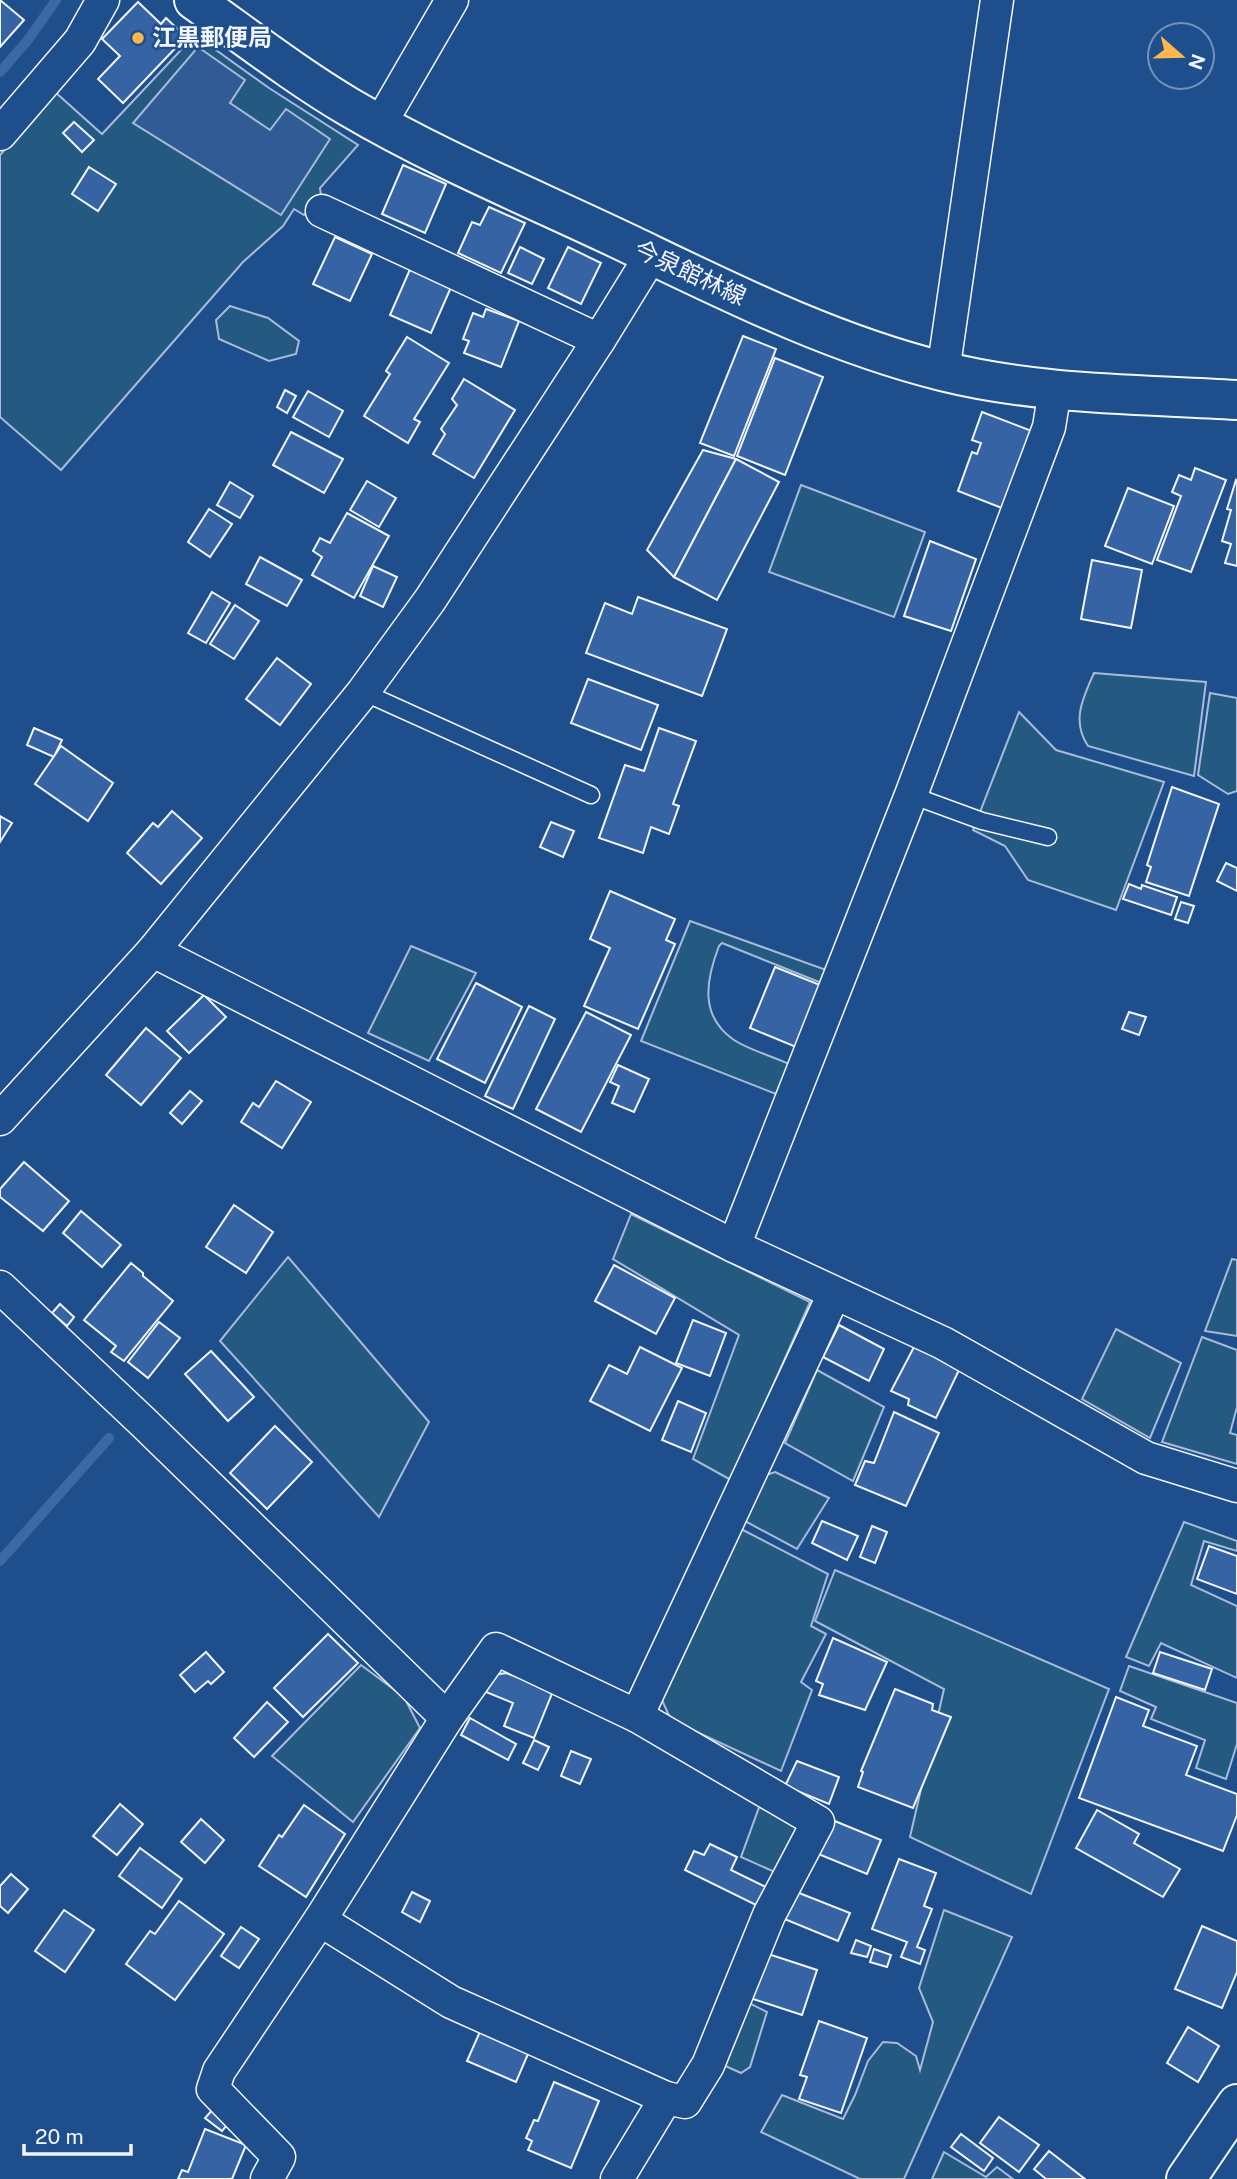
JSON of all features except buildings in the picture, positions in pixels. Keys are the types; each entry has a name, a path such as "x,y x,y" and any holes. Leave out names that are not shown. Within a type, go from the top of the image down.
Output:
{"main road":[{"name":"今泉館林線","path":"194,0 286,65 380,124 787,318 892,357 943,372 1055,390 1237,400"},
{"path":"1186,2179 1237,2104"}],"street":[{"path":"0,135 79,41 103,0"},
{"path":"380,124 452,0"},
{"path":"943,372 997,0"},
{"path":"322,211 599,340"},
{"path":"0,1119 153,951 363,692 430,600 599,340 650,254"},
{"path":"733,1246 911,795 1049,427 1055,390"},
{"path":"153,951 733,1246 943,1343 1146,1458 1237,1486"},
{"path":"0,1287 145,1423 447,1718"},
{"path":"637,1716 834,1294"},
{"path":"267,2179 279,2157 213,2089 219,2071 320,1920 447,1718 496,1648 637,1716 818,1822 769,1915 708,2065 685,2102 666,2098 451,2003 320,1920"},
{"path":"617,2179 666,2098"}],"lane":[{"path":"363,692 592,795"},
{"path":"911,795 982,821 1048,837"}],"shaded area":[{"path":"195,35 269,88 358,145 320,188 321,196 304,215 294,209 283,226 243,262 61,470 0,417 0,155 55,92 102,134"},
{"path":"198,47 245,80 230,103 270,130 286,109 330,139 281,215 133,123"},
{"path":"230,306 268,318 299,341 296,354 269,361 219,339 216,320"},
{"path":"801,485 925,532 894,617 769,572"},
{"path":"1094,673 1206,682 1194,776 1088,746 1080,728 1080,709"},
{"path":"1210,693 1237,698 1237,791 1228,794 1198,775"},
{"path":"1019,712 1056,750 1164,782 1116,910 1028,880 1005,846 973,830"},
{"path":"690,921 829,971 824,984 722,943 719,946 709,984 710,1009 715,1020 734,1040 789,1064 776,1094 641,1041"},
{"path":"411,946 476,973 429,1061 368,1033"},
{"path":"631,1214 810,1302 731,1480 693,1459 739,1335 613,1259"},
{"path":"288,1257 429,1422 379,1517 220,1341"},
{"path":"1232,1259 1237,1260 1237,1336 1205,1331"},
{"path":"1116,1329 1181,1363 1150,1438 1082,1399"},
{"path":"1202,1337 1237,1350 1237,1407 1230,1433 1237,1435 1237,1464 1162,1442"},
{"path":"817,1370 884,1407 853,1481 785,1443"},
{"path":"775,1472 829,1498 797,1549 743,1520 766,1475"},
{"path":"1184,1522 1237,1541 1237,1551 1204,1541 1191,1585 1237,1606 1237,1678 1161,1643 1149,1666 1126,1657"},
{"path":"741,1529 828,1574 811,1626 826,1634 801,1682 812,1690 781,1771 671,1720 661,1698"},
{"path":"835,1570 1109,1689 1031,1894 910,1837 944,1689 815,1621"},
{"path":"361,1665 404,1697 420,1728 353,1822 272,1756"},
{"path":"1129,1666 1237,1703 1237,1744 1226,1779 1196,1768 1205,1740 1151,1719 1156,1707 1120,1691"},
{"path":"761,1802 803,1822 777,1873 741,1857"},
{"path":"944,1910 1012,1937 904,2179 860,2179 761,2132 782,2095 843,2119 868,2061 883,2042 897,2043 916,2056 920,2070 933,2022 919,1988"},
{"path":"747,2002 767,2012 750,2067 741,2073 721,2064"},
{"path":"944,2152 986,2177 997,2167 1013,2179 932,2179"}],"waterway":[{"path":"0,72 28,40 56,0"},
{"path":"0,1561 109,1438"}],"place":[{"name":"江黒郵便局","path":"138,38"}]}
